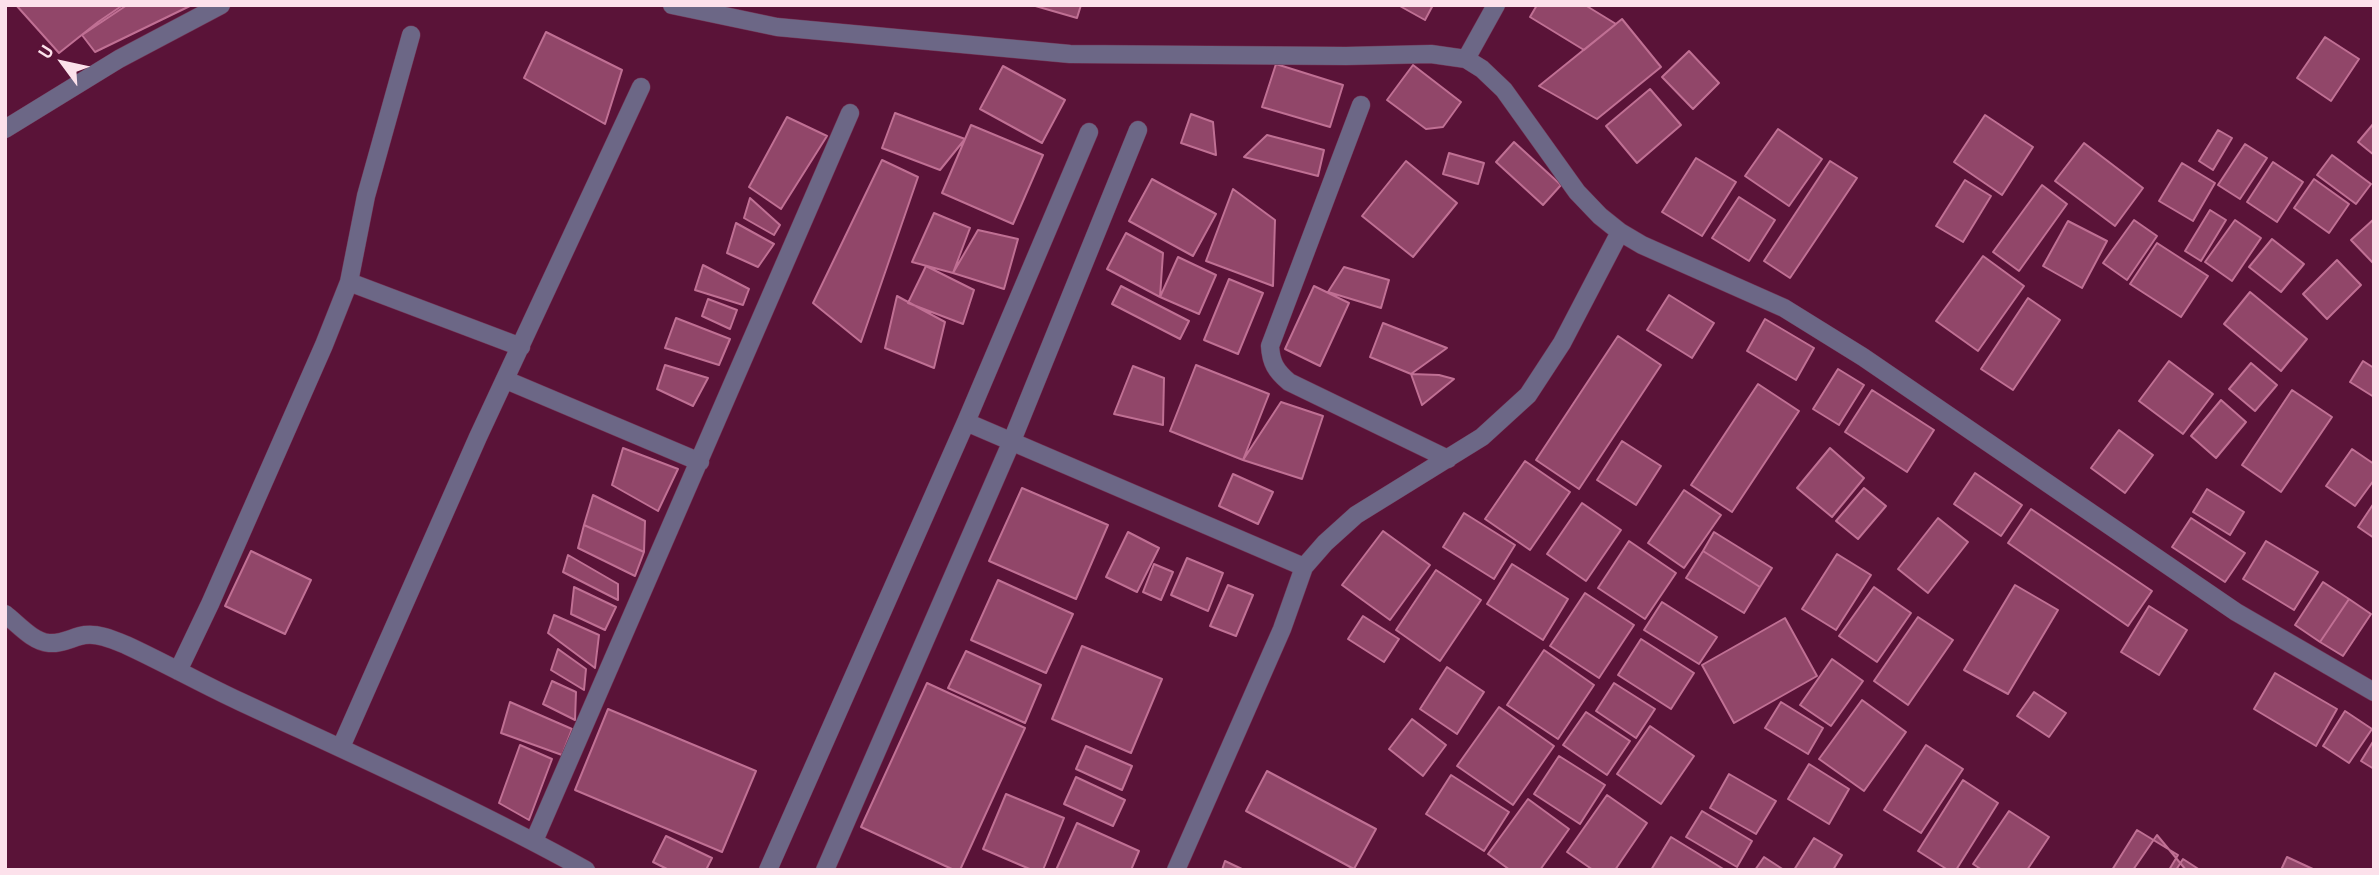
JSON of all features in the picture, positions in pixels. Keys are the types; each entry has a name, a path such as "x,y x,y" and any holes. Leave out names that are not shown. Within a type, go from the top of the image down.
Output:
{"street":[{"path":"5,129 119,59 221,5"},
{"path":"672,5 777,27 1070,54 1431,54 1466,59 1482,69 1504,90 1577,192 1620,232 1642,245 1784,308 1863,357 2236,612 2374,692"},
{"path":"1466,59 1496,5"},
{"path":"178,671 211,604 314,369 349,282 366,197 411,35"},
{"path":"341,747 641,87"},
{"path":"1361,105 1270,346 1271,360 1278,372 1289,382 1448,458"},
{"path":"534,841 850,113"},
{"path":"825,870 1011,443 1138,130"},
{"path":"768,870 966,422 1089,132"},
{"path":"1175,870 1282,629 1304,568 1325,543 1356,515 1482,437 1528,395 1562,343 1620,232"},
{"path":"349,282 521,347"},
{"path":"506,380 700,462"},
{"path":"966,422 1304,568"},
{"path":"5,614 38,639 49,643 66,642 81,635 100,635 341,747 534,841 586,870"}],"building":[{"path":"16,5 123,5 59,53"},
{"path":"127,5 192,5 95,52 82,35"},
{"path":"1032,5 1081,5 1077,18"},
{"path":"1398,5 1433,5 1425,20"},
{"path":"1537,5 1585,5 1616,24 1584,50 1530,17"},
{"path":"1622,19 1661,67 1597,119 1539,86"},
{"path":"546,32 622,70 605,124 524,78"},
{"path":"2325,37 2359,59 2331,101 2297,78"},
{"path":"1689,51 1719,83 1693,109 1662,77"},
{"path":"1276,64 1343,85 1330,127 1262,107"},
{"path":"1413,65 1461,102 1443,127 1426,129 1387,100"},
{"path":"1003,66 1065,100 1042,143 980,109"},
{"path":"1650,89 1681,125 1637,163 1606,126"},
{"path":"895,113 965,139 940,170 882,148"},
{"path":"1191,114 1213,122 1216,155 1181,143"},
{"path":"1985,115 2033,147 2002,195 1954,162"},
{"path":"787,117 827,136 781,209 749,187"},
{"path":"2374,123 2374,155 2358,142"},
{"path":"971,125 1043,155 1013,224 942,193"},
{"path":"1778,129 1822,159 1789,206 1745,176"},
{"path":"2218,130 2232,138 2213,170 2199,161"},
{"path":"1267,135 1324,150 1318,176 1244,157"},
{"path":"1514,142 1561,185 1543,205 1496,162"},
{"path":"2084,143 2143,188 2115,226 2055,181"},
{"path":"2245,144 2267,158 2240,199 2218,185"},
{"path":"1449,153 1484,163 1478,184 1443,174"},
{"path":"2332,155 2371,184 2356,204 2317,175"},
{"path":"1696,158 1736,182 1702,236 1662,212"},
{"path":"882,160 918,177 861,342 813,303"},
{"path":"1406,161 1457,203 1413,257 1362,216"},
{"path":"1830,161 1857,178 1790,278 1764,261"},
{"path":"2273,162 2303,182 2277,222 2247,202"},
{"path":"2182,163 2215,183 2193,221 2159,201"},
{"path":"1152,179 1216,214 1193,256 1129,221"},
{"path":"2314,179 2349,204 2329,233 2294,208"},
{"path":"1965,180 1991,196 1963,242 1936,226"},
{"path":"2042,185 2067,204 2019,271 1993,252"},
{"path":"1233,189 1275,220 1273,286 1206,261"},
{"path":"1739,197 1775,220 1749,261 1712,238"},
{"path":"750,198 780,225 774,235 744,218"},
{"path":"2210,210 2226,220 2201,261 2185,251"},
{"path":"934,213 970,228 953,273 912,262"},
{"path":"2374,219 2374,264 2351,240"},
{"path":"2134,220 2157,236 2127,280 2103,263"},
{"path":"2235,220 2261,238 2232,281 2205,262"},
{"path":"2068,221 2107,241 2082,288 2043,266"},
{"path":"736,223 774,244 758,267 727,253"},
{"path":"978,230 1018,239 1004,289 953,273"},
{"path":"1126,233 1163,253 1160,297 1107,269"},
{"path":"2272,239 2304,264 2281,292 2249,267"},
{"path":"2157,243 2208,276 2181,317 2130,284"},
{"path":"1983,256 2024,286 1978,351 1936,321"},
{"path":"1178,257 1216,275 1199,314 1160,297"},
{"path":"2337,260 2361,285 2327,319 2303,294"},
{"path":"703,265 749,289 743,305 695,290"},
{"path":"926,266 974,290 963,324 908,303"},
{"path":"1344,267 1389,280 1381,308 1328,292"},
{"path":"1229,279 1263,293 1238,354 1204,340"},
{"path":"1121,286 1189,321 1180,339 1112,304"},
{"path":"1314,286 1349,303 1320,366 1285,349"},
{"path":"2250,292 2307,339 2281,371 2224,324"},
{"path":"1669,295 1714,323 1692,358 1647,330"},
{"path":"897,296 945,322 934,368 885,348"},
{"path":"2028,298 2060,320 2013,390 1981,369"},
{"path":"708,299 737,310 730,329 702,316"},
{"path":"676,318 730,339 719,365 665,348"},
{"path":"1765,319 1814,348 1796,380 1747,351"},
{"path":"1383,323 1447,348 1411,374 1370,357"},
{"path":"1618,336 1661,365 1579,489 1536,460"},
{"path":"2169,361 2213,394 2183,434 2139,401"},
{"path":"2363,361 2374,368 2374,397 2350,382"},
{"path":"2251,363 2277,385 2255,411 2229,389"},
{"path":"665,365 708,378 693,406 657,389"},
{"path":"1196,365 1269,394 1243,460 1170,431"},
{"path":"1133,366 1164,378 1163,425 1114,414"},
{"path":"1838,369 1864,385 1839,425 1813,409"},
{"path":"1411,374 1439,375 1454,379 1422,405"},
{"path":"1758,384 1799,411 1732,512 1691,485"},
{"path":"1872,390 1934,430 1907,472 1845,432"},
{"path":"2292,390 2332,417 2281,492 2242,465"},
{"path":"2221,400 2246,422 2216,458 2191,436"},
{"path":"1281,402 1323,416 1302,479 1243,460"},
{"path":"2119,430 2153,455 2125,493 2091,468"},
{"path":"1622,441 1661,466 1636,505 1597,480"},
{"path":"623,448 678,469 658,511 612,485"},
{"path":"1830,448 1864,478 1832,517 1797,488"},
{"path":"2352,449 2374,464 2374,480 2355,506 2326,486"},
{"path":"1525,461 1570,492 1530,550 1485,519"},
{"path":"1975,473 2022,505 2001,536 1954,504"},
{"path":"1233,474 1273,492 1258,524 1219,506"},
{"path":"1022,488 1108,525 1076,599 989,561"},
{"path":"1864,488 1886,506 1858,539 1836,521"},
{"path":"2207,489 2244,512 2230,535 2193,512"},
{"path":"1684,490 1721,515 1684,568 1648,543"},
{"path":"593,495 645,521 644,552 584,525"},
{"path":"1582,503 1621,530 1586,581 1547,554"},
{"path":"2374,503 2374,538 2358,527"},
{"path":"2031,509 2152,591 2128,626 2008,543"},
{"path":"1464,513 1515,545 1494,579 1443,547"},
{"path":"1938,518 1968,542 1928,593 1898,569"},
{"path":"2191,518 2245,553 2225,582 2172,547"},
{"path":"584,525 644,552 635,576 578,548"},
{"path":"1383,531 1430,565 1390,620 1342,585"},
{"path":"1128,532 1159,548 1137,592 1106,577"},
{"path":"1714,532 1772,568 1760,587 1703,551"},
{"path":"1629,541 1676,573 1645,619 1598,588"},
{"path":"2266,541 2318,572 2294,610 2243,579"},
{"path":"251,551 311,580 285,634 225,606"},
{"path":"1703,551 1760,587 1744,613 1686,578"},
{"path":"1837,554 1871,575 1836,630 1802,609"},
{"path":"568,555 618,584 618,600 563,572"},
{"path":"1187,558 1223,573 1208,611 1171,595"},
{"path":"1154,564 1173,572 1161,600 1143,592"},
{"path":"1512,564 1568,599 1543,640 1487,604"},
{"path":"1436,570 1481,600 1440,661 1396,630"},
{"path":"998,580 1073,614 1046,673 971,640"},
{"path":"2323,582 2349,599 2320,642 2295,625"},
{"path":"1228,585 1253,595 1236,636 1210,626"},
{"path":"2015,585 2058,610 2008,694 1964,670"},
{"path":"574,587 616,607 605,630 571,614"},
{"path":"1874,587 1911,613 1877,662 1839,636"},
{"path":"1585,593 1634,625 1599,678 1550,646"},
{"path":"2349,599 2371,614 2343,656 2320,642"},
{"path":"1662,602 1717,637 1699,664 1644,630"},
{"path":"2149,606 2187,630 2159,675 2121,652"},
{"path":"554,615 599,635 595,668 548,633"},
{"path":"1363,616 1399,639 1384,662 1348,639"},
{"path":"1918,617 1953,640 1908,705 1874,681"},
{"path":"1785,618 1817,676 1734,723 1702,665"},
{"path":"1641,639 1694,673 1671,709 1618,675"},
{"path":"1082,646 1162,679 1131,753 1052,719"},
{"path":"558,649 586,669 584,690 551,670"},
{"path":"1544,650 1594,685 1558,739 1507,705"},
{"path":"966,651 1041,685 1025,723 948,688"},
{"path":"1832,659 1863,681 1831,726 1800,705"},
{"path":"1447,667 1484,692 1457,734 1420,709"},
{"path":"2275,673 2337,709 2316,746 2254,709"},
{"path":"552,681 576,692 575,720 543,704"},
{"path":"927,683 1025,728 960,870 954,870 861,827"},
{"path":"1614,683 1655,709 1636,738 1596,711"},
{"path":"2034,692 2066,713 2049,737 2017,716"},
{"path":"1862,700 1906,732 1864,791 1819,759"},
{"path":"510,702 572,729 562,755 501,733"},
{"path":"1781,702 1823,728 1808,754 1765,728"},
{"path":"1499,707 1554,746 1513,805 1457,766"},
{"path":"608,709 756,771 722,852 575,790"},
{"path":"2345,711 2372,729 2349,763 2323,746"},
{"path":"1586,712 1630,741 1607,775 1563,745"},
{"path":"1412,719 1446,745 1423,776 1389,749"},
{"path":"1650,726 1694,756 1661,804 1617,774"},
{"path":"2374,740 2374,769 2361,761"},
{"path":"520,745 552,759 529,820 499,803"},
{"path":"1926,745 1963,769 1921,833 1884,810"},
{"path":"1086,746 1132,766 1122,790 1076,769"},
{"path":"1559,756 1605,785 1580,824 1534,794"},
{"path":"1809,764 1849,789 1829,824 1788,799"},
{"path":"1267,771 1376,829 1354,869 1246,811"},
{"path":"1729,774 1776,801 1756,834 1710,808"},
{"path":"1451,775 1509,812 1484,851 1426,814"},
{"path":"1076,777 1125,800 1113,826 1064,804"},
{"path":"1963,780 1998,803 1956,870 1948,870 1918,851"},
{"path":"1006,794 1064,818 1043,870 1032,870 983,849"},
{"path":"1607,795 1647,823 1615,870 1593,870 1567,852"},
{"path":"1528,799 1569,829 1540,870 1510,870 1488,854"},
{"path":"1702,811 1752,841 1737,867 1686,837"},
{"path":"2009,811 2049,837 2027,870 1982,870 1973,864"},
{"path":"1077,823 1139,851 1131,870 1056,870"},
{"path":"2137,830 2178,855 2169,870 2112,870"},
{"path":"2157,835 2186,870 2133,870"},
{"path":"666,836 712,858 706,870 669,870 653,862"},
{"path":"1671,837 1725,870 1651,870"},
{"path":"1814,838 1842,855 1833,870 1794,870"},
{"path":"1764,857 1784,870 1755,870"},
{"path":"2287,857 2315,870 2281,870"},
{"path":"2183,859 2200,870 2176,870"},
{"path":"1225,861 1244,870 1222,870"}]}
